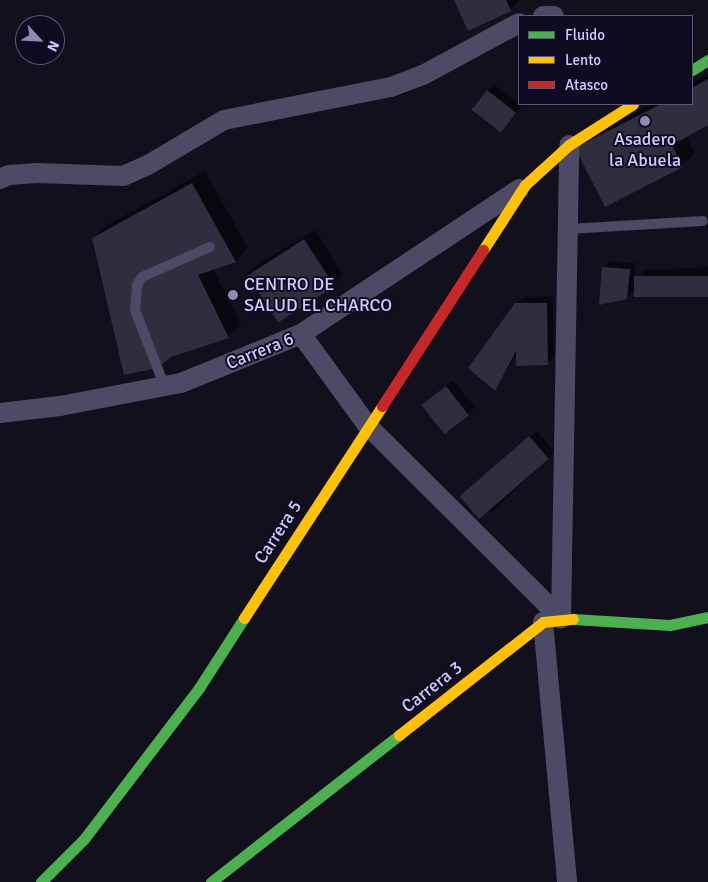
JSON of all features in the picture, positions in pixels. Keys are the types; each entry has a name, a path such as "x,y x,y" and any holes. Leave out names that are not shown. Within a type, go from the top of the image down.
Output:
{"street":[{"path":"0,179 9,174 37,173 123,176 148,165 224,120 391,87 424,75 518,24"},
{"path":"693,69 708,60"},
{"name":"Carrera 6","path":"0,413 60,406 181,382 301,334 525,186 569,145 631,105"},
{"path":"567,882 552,620 568,229 569,145"},
{"name":"Carrera 5","path":"41,882 84,839 199,688 366,425 525,186"},
{"path":"301,334 366,425 552,620 670,625 708,617"},
{"name":"Carrera 3","path":"211,882 552,620"}],"lane":[{"path":"568,229 703,221"},
{"path":"164,385 135,310 137,285 142,277 210,247"}],"building":[{"path":"454,0 506,0 511,11 468,31"},
{"path":"708,79 708,125 672,145 683,167 605,207 575,148 659,105 693,105 693,87"},
{"path":"487,90 516,113 501,132 472,110"},
{"path":"192,183 236,262 198,275 229,338 171,357 157,368 124,375 92,238"},
{"path":"304,239 334,286 278,322 248,275"},
{"path":"602,267 630,269 627,299 599,305"},
{"path":"634,276 708,276 708,297 634,297"},
{"path":"515,303 547,303 548,365 516,366 516,351 495,391 468,368"},
{"path":"446,386 469,415 444,434 422,405"},
{"path":"529,436 549,459 479,519 460,496"}],"traffic: fast":[{"path":"693,69 708,60"},
{"path":"573,619 670,625 708,617"},
{"path":"41,882 84,839 199,688 244,618"},
{"path":"211,882 399,735"}],"traffic: slow":[{"path":"483,250 525,185 569,145 631,105"},
{"path":"244,618 382,406"},
{"path":"399,735 543,622 573,619"}],"traffic: jam":[{"path":"382,406 483,250"}],"place":[{"name":"Asadero la Abuela","path":"645,121"},
{"name":"CENTRO DE SALUD EL CHARCO","path":"233,295"}]}
